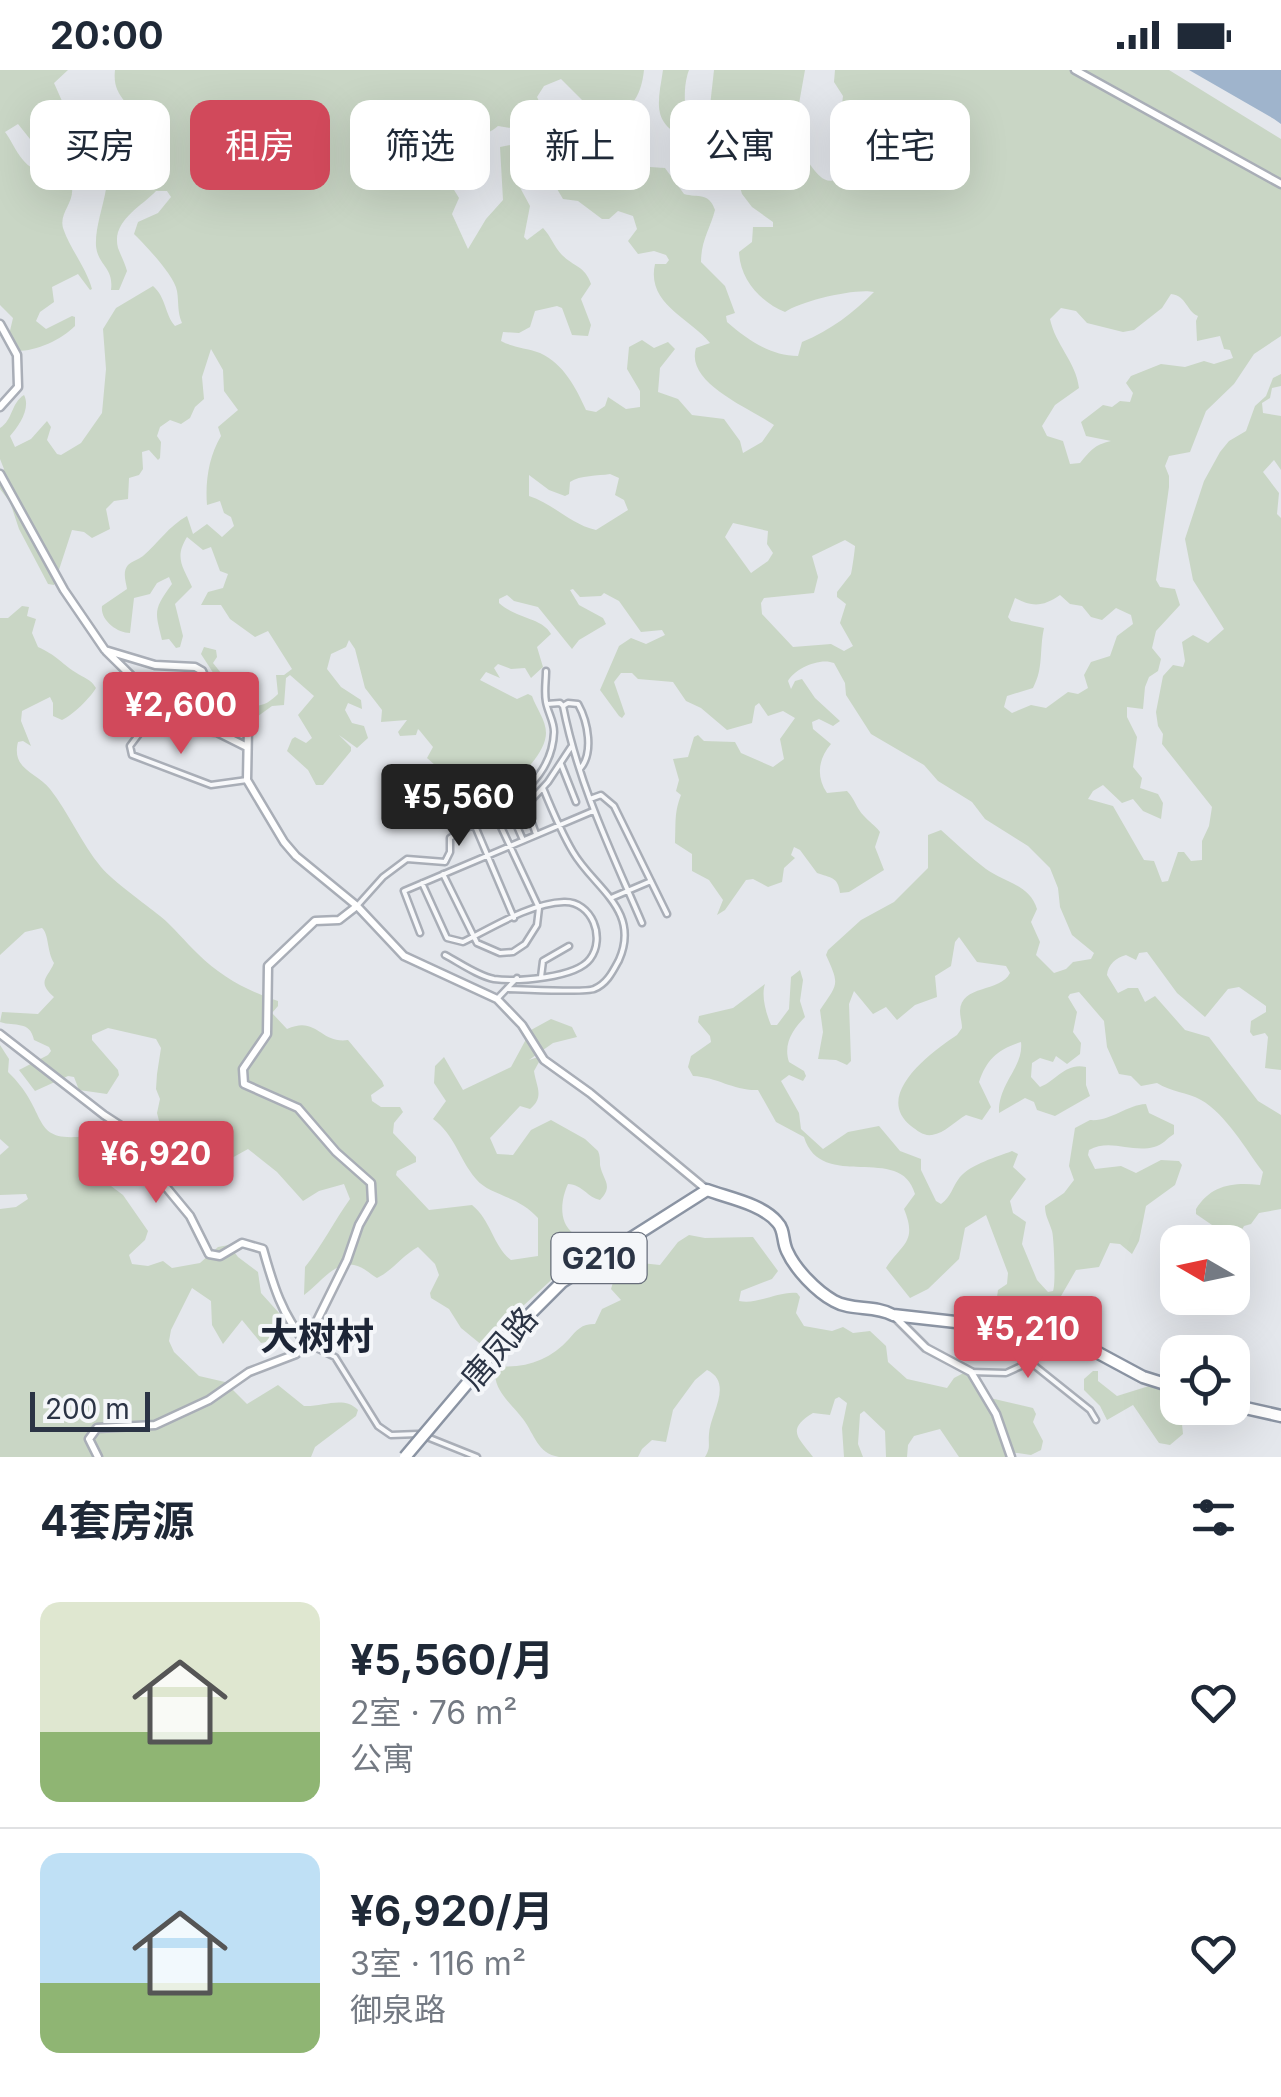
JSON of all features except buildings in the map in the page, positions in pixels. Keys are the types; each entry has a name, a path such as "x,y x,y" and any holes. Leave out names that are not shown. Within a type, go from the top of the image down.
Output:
{"highway":[{"path":"707,1190 765,1212 777,1221 786,1249 799,1270 836,1303 882,1308 893,1315 1063,1334 1160,1382"},
{"name":"唐凤路","path":"405,1457 503,1341 562,1282 707,1190"},
{"path":"908,1331 918,1317"},
{"path":"1250,1409 1281,1416"}],"street":[{"path":"1075,70 1281,184"},
{"path":"0,324 16,356 18,388 0,407"},
{"path":"0,474 64,590 105,650 160,706 195,730 216,732 247,747"},
{"path":"105,650 155,665 202,671 212,702 221,712 248,726 247,780 296,856 357,906 404,956 497,1000 522,1025 544,1060 590,1092 707,1190"},
{"path":"98,1457 89,1439 97,1428 155,1425 209,1400 249,1372 296,1354 306,1343 372,1202 372,1183 336,1152 298,1108 244,1084 244,1069 267,1034 268,966 315,921 339,920 407,859 445,862 450,838 508,806 540,773 553,742 554,725 546,704 546,671"},
{"path":"546,704 563,706 578,770 642,923"},
{"path":"563,706 578,704 585,719 586,762 578,770"},
{"path":"160,706 130,746 132,754 211,785 247,780"},
{"path":"536,835 526,806 571,746"},
{"path":"560,763 576,802"},
{"path":"508,989 583,991 605,982 622,952 625,928 611,898 575,856 543,788"},
{"path":"590,799 601,795 614,806 666,914"},
{"path":"508,806 523,840"},
{"path":"420,932 402,892 593,811"},
{"path":"444,874 472,938 488,949 513,952 534,935 539,908 495,814"},
{"path":"474,825 514,918"},
{"path":"611,898 651,881"},
{"path":"422,883 447,938 464,942 539,908 567,901 591,915 596,939 596,948 587,963 560,975 485,976 446,955"},
{"path":"540,977 543,961 569,946"},
{"path":"497,1000 518,978"},
{"path":"0,1034 141,1139 151,1169 190,1216 209,1254 220,1256 242,1243 264,1250 274,1293 291,1325 306,1343 335,1357 378,1426 391,1435 420,1434 476,1457"},
{"path":"893,1315 926,1348 971,1372 1006,1373 1030,1362 1063,1334"},
{"path":"1030,1362 1090,1410 1096,1420"},
{"path":"971,1372 996,1414 1010,1457"}],"green space":[{"path":"0,70 68,70 54,83 62,100 30,100 30,139 18,124 5,132 30,167 30,190 72,190 63,228 92,289 78,274 52,287 54,302 40,312 36,321 46,329 72,316 75,326 48,344 25,351 17,351 9,335 13,318 0,305"},
{"path":"115,70 644,70 634,100 582,100 561,79 544,86 539,100 510,100 510,128 498,126 490,131 490,100 350,100 350,190 454,190 459,198 452,214 468,249 503,200 500,147 510,145 510,190 521,190 530,206 524,237 527,240 543,228 559,252 589,278 591,284 581,299 591,325 588,336 572,335 562,308 557,306 535,311 530,327 519,333 503,332 501,341 535,351 556,363 586,410 596,412 605,406 608,397 626,409 640,407 640,391 627,369 629,347 642,340 654,348 668,342 675,349 660,368 658,392 678,399 692,415 724,419 740,441 743,453 762,442 774,425 722,393 700,372 695,361 696,348 710,343 657,290 655,264 666,264 666,255 654,251 638,254 628,241 637,229 633,216 618,211 609,219 602,219 578,201 563,199 558,190 650,190 650,167 665,168 670,175 670,190 710,200 715,210 701,262 725,286 735,313 726,316 727,322 760,346 798,356 802,342 841,320 874,292 828,296 785,312 768,302 753,289 743,272 739,252 752,242 753,227 773,227 773,222 752,207 741,190 810,190 810,164 830,181 830,190 970,190 970,100 842,100 834,82 835,70 1169,70 1281,139 1281,336 1254,354 1234,384 1206,411 1190,452 1169,456 1165,466 1169,487 1156,580 1160,587 1175,589 1180,605 1156,631 1152,648 1161,659 1158,671 1149,677 1145,687 1143,709 1127,707 1127,717 1137,737 1133,767 1142,778 1140,788 1158,794 1163,803 1161,819 1143,811 1133,799 1122,803 1103,785 1088,799 1113,806 1144,860 1154,861 1162,882 1168,881 1178,852 1184,852 1191,861 1202,860 1202,841 1212,807 1162,744 1156,712 1163,676 1173,665 1183,667 1182,642 1193,635 1208,643 1224,629 1193,580 1185,539 1204,481 1229,441 1246,431 1255,406 1266,396 1273,378 1281,374 1281,386 1272,388 1270,398 1262,403 1263,413 1281,416 1281,470 1274,460 1263,472 1279,493 1277,514 1281,518 1281,1070 1265,1068 1268,1037 1265,1033 1253,1036 1250,1032 1251,1021 1266,1012 1266,1006 1239,987 1228,989 1205,1017 1177,993 1147,952 1139,953 1136,960 1126,955 1119,958 1107,975 1118,993 1138,988 1145,1002 1155,996 1185,1030 1209,1037 1258,1101 1281,1115 1281,1209 1259,1213 1248,1225 1212,1225 1196,1214 1202,1201 1216,1190 1241,1184 1260,1185 1263,1172 1210,1106 1157,1083 1141,1086 1131,1076 1119,1074 1107,1047 1104,1021 1079,992 1068,997 1077,1012 1073,1032 1081,1043 1080,1054 1067,1064 1056,1056 1053,1062 1040,1058 1032,1063 1031,1077 1040,1087 1067,1069 1086,1067 1090,1096 1055,1116 1037,1110 1034,1102 1025,1098 999,1113 1002,1093 1019,1059 1021,1042 994,1056 982,1074 979,1082 991,1107 982,1120 966,1115 941,1132 929,1135 911,1126 901,1114 898,1101 910,1075 957,1035 962,1028 962,1002 967,996 998,984 1010,973 1006,966 977,962 959,937 951,966 935,976 937,997 915,1005 897,1020 886,1007 873,1014 854,991 849,1004 851,1061 847,1065 818,1059 823,1032 820,1010 835,984 828,950 861,920 894,902 928,868 928,835 941,830 986,869 1029,894 1037,909 1031,922 1040,942 1036,955 1054,973 1073,962 1091,959 1094,953 1072,935 1050,868 1028,846 985,819 972,802 938,781 924,765 871,734 846,695 845,683 834,663 808,665 788,681 791,689 795,681 802,679 815,698 840,721 833,726 819,719 812,722 813,729 831,744 821,762 821,781 827,793 847,791 880,832 875,847 884,870 849,892 840,893 835,881 817,873 794,847 791,855 795,858 784,868 782,882 768,887 753,879 746,880 717,915 723,900 709,880 692,871 692,854 675,843 681,795 676,791 679,780 673,759 688,757 698,735 704,741 735,742 741,753 773,767 784,759 780,739 795,718 783,711 768,716 759,703 752,723 727,730 686,701 673,682 638,679 632,673 621,673 614,682 625,714 622,718 600,690 619,646 631,638 646,644 665,635 662,630 641,632 619,601 604,593 580,597 570,590 579,605 603,618 606,624 579,640 572,649 538,607 514,601 507,595 499,599 506,608 542,625 551,634 537,647 543,667 531,678 525,668 511,669 498,664 494,668 500,678 486,672 480,680 517,699 532,696 546,733 532,763 503,790 485,802 478,791 457,805 453,805 452,780 427,758 433,747 420,731 400,736 398,732 407,720 381,722 382,710 365,688 349,640 346,647 331,654 327,669 341,687 361,700 362,709 348,703 345,710 352,723 364,726 368,738 357,748 339,735 351,751 323,785 316,785 308,770 287,751 295,737 306,743 312,738 298,715 314,696 290,675 286,678 284,705 272,706 254,719 237,710 201,654 204,647 216,650 213,663 236,682 254,706 267,703 278,694 276,675 292,669 268,631 255,637 230,619 221,605 201,605 208,592 223,588 228,574 220,571 211,547 203,550 187,537 181,551 181,562 192,587 175,604 183,636 180,647 176,648 169,639 162,640 158,623 159,605 172,584 169,577 157,583 150,594 134,598 130,633 107,621 102,606 127,589 128,565 181,520 187,516 193,534 207,524 222,537 234,526 220,501 207,505 209,469 221,436 218,427 238,410 224,391 223,370 211,349 202,377 204,399 181,424 170,420 160,427 160,458 149,450 142,452 143,469 129,478 128,499 114,501 106,509 110,529 92,538 72,530 54,585 48,584 19,529 10,502 0,489 0,473 4,469 0,459 0,428 24,395 25,411 10,436 15,447 31,439 47,421 51,427 47,440 61,455 81,443 102,413 106,369 103,329 116,308 153,286 175,326 182,323 175,284 134,234 138,222 158,213 171,197 167,191 156,191 129,215 119,230 118,248 127,271 119,290 111,290 110,276 97,253 106,190 170,190 170,100 123,100","holes":["1171,294 1176,295 1198,316 1197,341 1220,336 1224,349 1230,350 1233,358 1185,367 1161,364 1131,376 1126,383 1133,393 1130,402 1103,405 1081,422 1086,436 1111,441 1093,449 1080,463 1070,464 1063,441 1047,436 1042,426 1055,405 1079,388 1050,319 1061,308 1076,311 1087,323 1123,332 1134,330 1162,308","610,474 619,478 615,495 624,500 628,510 596,530 529,496 529,475 565,496 569,494 570,482","733,523 768,531 767,544 773,553 751,573 725,537","845,540 855,546 851,574 837,592 846,604 840,623 853,646 844,651 831,644 793,647 762,614 764,598 814,593 818,577 812,556","1060,595 1070,604 1082,606 1091,617 1102,620 1116,608 1131,615 1133,624 1117,636 1110,656 1091,662 1084,675 1088,688 1078,694 1068,692 1046,708 1031,705 1012,713 1004,707 1007,696 1033,688 1044,628 1011,621 1008,617 1015,598 1043,604"]},
{"path":"663,70 689,70 685,100 670,100 670,128 661,116"},
{"path":"714,70 805,70 800,100 711,100"},
{"path":"22,606 29,607 27,616 36,619 32,633 38,647 96,688 62,720 53,716 50,697 22,711 21,721 31,746 18,742 22,765 50,789 101,867 165,920 216,970 278,1001 272,1013 287,1029 305,1025 331,1038 348,1040 384,1086 371,1095 372,1101 381,1107 400,1107 403,1112 394,1123 393,1133 416,1157 416,1162 396,1175 429,1210 472,1205 511,1260 538,1256 538,1218 522,1205 482,1185 447,1132 433,1119 446,1101 434,1083 435,1066 444,1057 463,1090 511,1067 531,1030 551,1019 572,1027 577,1037 553,1043 529,1060 538,1057 534,1071 537,1100 530,1109 520,1106 490,1138 497,1154 513,1155 531,1130 551,1120 598,1151 607,1187 604,1195 600,1200 568,1184 563,1203 568,1228 593,1248 578,1263 560,1272 483,1346 461,1328 449,1309 431,1298 439,1275 435,1264 418,1247 377,1278 360,1267 346,1265 332,1271 304,1295 305,1267 350,1199 344,1184 319,1191 303,1201 277,1172 248,1149 230,1159 205,1163 176,1181 151,1188 141,1178 123,1171 107,1183 123,1195 148,1231 145,1240 129,1255 132,1264 148,1266 163,1261 172,1268 200,1263 218,1247 229,1245 258,1272 261,1293 289,1324 271,1341 261,1343 242,1320 223,1344 212,1325 211,1301 192,1288 169,1341 174,1352 199,1376 225,1382 247,1404 278,1385 304,1406 340,1402 358,1410 356,1416 315,1447 311,1457 0,1457 0,1209 16,1207 28,1199 26,1194 0,1195 0,1155 9,1147 0,1139 0,1045 9,1059 8,1072 51,1133 79,1137 105,1133 107,1124 112,1122 131,1138 141,1140 152,1165 170,1163 157,1113 161,1048 156,1039 108,1028 92,1035 118,1070 107,1094 79,1090 74,1077 68,1076 35,1091 19,1070 48,1055 49,1047 34,1040 29,1029 0,1022 2,1012 38,1014 54,997 45,983 54,963 42,928 25,932 0,955 0,618 8,618"},
{"path":"800,970 800,1001 805,1017 790,1037 787,1055 789,1062 806,1076 803,1081 789,1075 781,1081 799,1113 801,1129 823,1149 848,1132 879,1126 900,1151 921,1159 921,1170 941,1204 971,1168 1012,1151 1018,1154 1013,1167 1026,1179 1010,1201 1013,1213 1026,1222 1022,1244 1037,1280 1048,1292 1054,1287 1054,1261 1053,1235 1045,1206 1064,1193 1074,1180 1069,1166 1075,1128 1146,1104 1149,1113 1174,1125 1174,1134 1154,1147 1105,1145 1089,1150 1095,1169 1121,1166 1136,1173 1161,1160 1179,1161 1182,1165 1175,1185 1146,1206 1139,1241 1132,1254 1120,1244 1110,1243 1099,1267 1076,1270 1049,1317 1035,1328 1019,1319 997,1297 998,1290 1007,1284 1008,1273 986,1215 965,1228 959,1259 928,1289 910,1298 886,1268 908,1236 904,1209 915,1194 907,1179 894,1171 827,1162 813,1153 804,1137 776,1122 758,1090 693,1076 688,1067 691,1056 711,1042 698,1022 699,1016 733,1008 765,984 767,1015 771,1025 777,1025 789,1009 791,977"},
{"path":"689,1235 753,1237 778,1271 772,1279 741,1291 739,1301 797,1293 800,1297 796,1313 804,1326 832,1331 843,1327 853,1333 870,1331 886,1346 888,1362 907,1379 947,1388 954,1378 973,1368 990,1398 1033,1408 1033,1422 1043,1441 1041,1450 1031,1455 1010,1452 1010,1457 959,1457 940,1429 914,1436 907,1457 886,1457 885,1431 864,1411 860,1414 858,1444 863,1457 844,1457 842,1428 847,1403 839,1397 830,1415 813,1413 799,1424 799,1439 813,1457 705,1457 720,1391 715,1376 707,1370 673,1410 666,1442 652,1440 638,1457 559,1457 546,1452 499,1388 497,1366 527,1364 554,1352 580,1328 595,1324 602,1309 621,1300 611,1289 614,1279 620,1279 641,1263 660,1265 678,1242"},
{"path":"1098,1371 1098,1381 1117,1396 1160,1383 1160,1425 1182,1425 1183,1434 1170,1445 1159,1443 1133,1405 1107,1420 1084,1390 1084,1379"}],"water":[{"path":"1189,70 1281,70 1281,124 1274,119"}],"district":[{"name":"大树村","path":"317,1336"}]}
